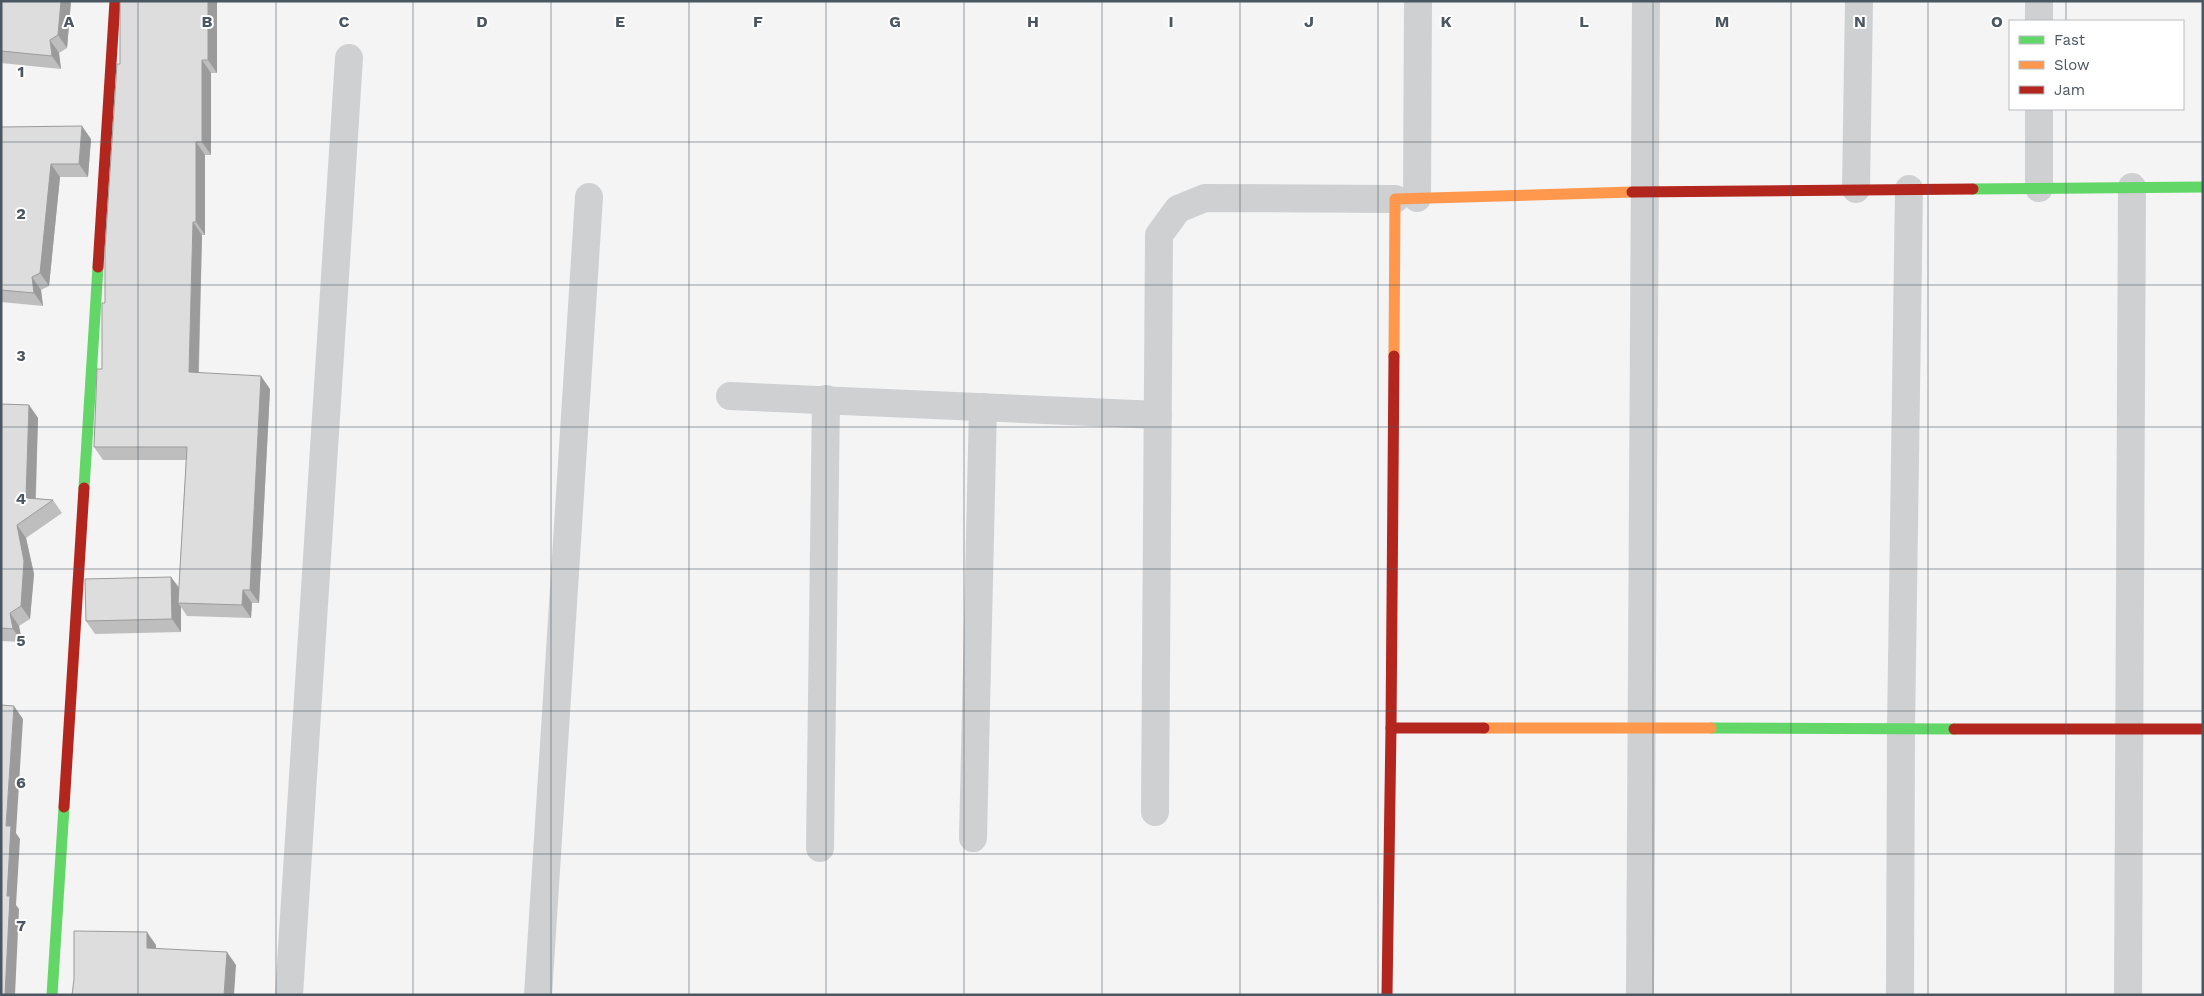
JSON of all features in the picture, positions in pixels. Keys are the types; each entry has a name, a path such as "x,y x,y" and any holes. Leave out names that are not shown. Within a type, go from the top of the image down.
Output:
{"street":[{"path":"52,995 115,1"},
{"path":"1386,995 1391,728 1406,199 1418,1"},
{"path":"1640,995 1646,1"},
{"path":"1856,190 1859,1"},
{"path":"2039,1 2039,20"},
{"path":"289,995 349,58"},
{"path":"2039,110 2039,188"},
{"path":"2128,995 2132,187"},
{"path":"1155,812 1159,235 1178,209 1205,198 1406,199 1644,192 2203,187"},
{"path":"1900,995 1901,729 1909,189"},
{"path":"538,995 589,197"},
{"path":"730,396 1158,415"},
{"path":"820,848 826,399"},
{"path":"973,838 982,407"},
{"path":"1391,728 2203,729"}],"building":[{"path":"1,1 61,1 58,35 50,40 52,56 1,51"},
{"path":"120,1 208,1 208,60 202,60 202,142 196,142 196,222 193,222 189,372 261,376 250,590 243,590 242,605 178,603 187,447 94,447 97,369 102,369 102,303 105,303 105,248 117,64 120,64"},
{"path":"82,126 79,164 51,164 40,273 32,277 34,293 1,290 1,127"},
{"path":"1,404 29,405 26,498 53,500 17,525 24,561 21,606 10,613 13,629 1,628"},
{"path":"171,577 172,619 86,621 85,579"},
{"path":"1,705 14,706 6,826 11,826 7,896 10,896 5,995 1,995"},
{"path":"74,931 147,932 147,948 227,952 224,995 72,995"}],"traffic: fast":[{"path":"1973,189 2203,187"},
{"path":"84,488 98,267"},
{"path":"1711,728 1954,729"},
{"path":"52,995 64,807"}],"traffic: slow":[{"path":"1394,356 1395,199 1632,192"},
{"path":"1484,728 1711,728"}],"traffic: jam":[{"path":"98,267 115,1"},
{"path":"1632,192 1973,189"},
{"path":"1391,728 1394,356"},
{"path":"64,807 84,488"},
{"path":"1387,995 1391,728 1484,728"},
{"path":"1954,729 2203,729"}]}
